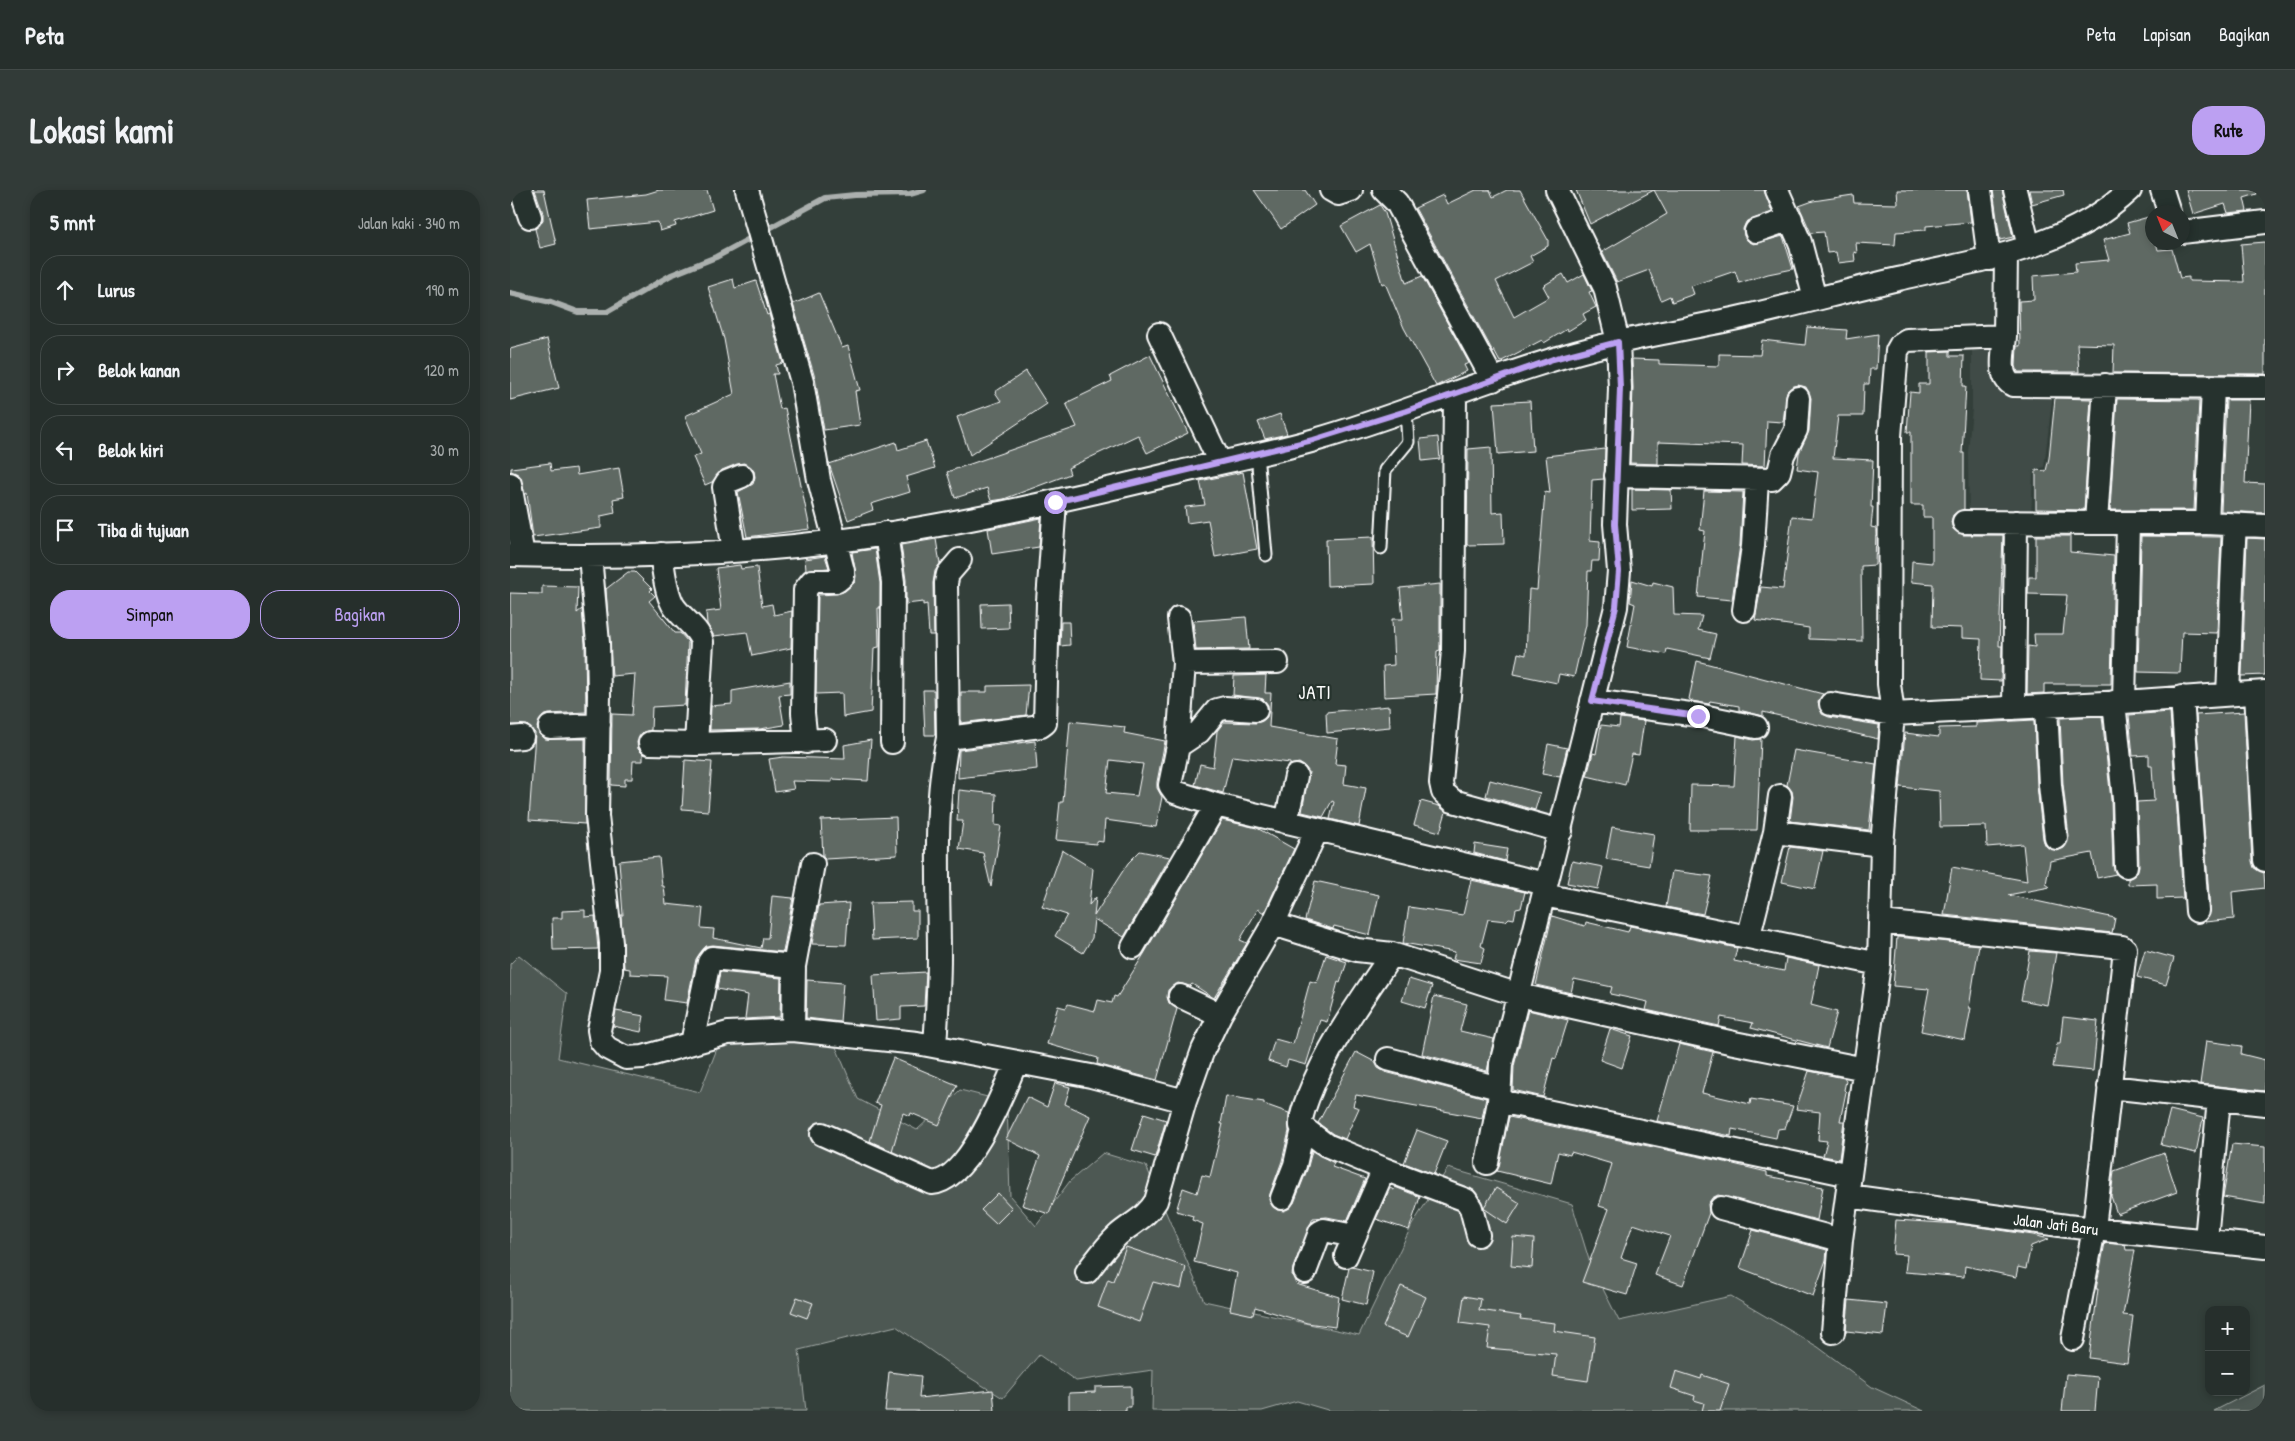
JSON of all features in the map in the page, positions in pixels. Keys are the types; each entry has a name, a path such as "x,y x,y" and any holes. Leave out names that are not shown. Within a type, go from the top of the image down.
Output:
{"street":[{"path":"521,190 530,217"},
{"path":"1330,190 1338,194 1351,190"},
{"path":"1384,190 1397,203 1493,380"},
{"path":"1486,1163 1499,1095 1501,1064 1616,607 1619,571 1615,524 1620,388 1618,342 1605,288 1557,190"},
{"path":"1777,190 1800,242 1816,299"},
{"path":"1980,190 1997,257 2004,336 2003,372 2005,378 2013,385 2265,388"},
{"path":"2015,190 2029,248"},
{"path":"2162,190 2167,205"},
{"path":"510,484 517,555 590,556 734,551 837,541 886,533 1055,502 1257,454 1313,440 1406,411 1553,359 1618,342 1747,316 1925,272 1997,257 2029,248 2077,228 2119,194"},
{"path":"650,743 696,744 816,741 803,713 805,590 812,581 837,581 843,576 837,541 819,480 802,382 749,200"},
{"path":"1756,231 1791,219"},
{"path":"2190,231 2265,222"},
{"path":"1159,334 1220,463"},
{"path":"1833,1332 1841,1240 1879,964 1882,845 1893,714 1889,684 1890,446 1897,351 1901,344 1907,340 2004,336"},
{"path":"2096,523 2105,386"},
{"path":"2207,523 2213,387"},
{"path":"1456,394 1453,651 1441,783 1443,792 1453,801 1561,831"},
{"path":"1616,476 1772,479 1779,472 1783,455 1796,430 1798,398"},
{"path":"734,551 724,487 727,482 742,476"},
{"path":"1744,610 1753,546 1757,480"},
{"path":"948,738 1042,726 1046,723 1048,600 1055,502"},
{"path":"1964,522 2207,523 2235,526 2265,526"},
{"path":"2014,708 2016,522"},
{"path":"2126,866 2119,702 2128,523"},
{"path":"2228,694 2232,626 2231,584 2235,526"},
{"path":"886,533 893,582 892,742"},
{"path":"661,554 668,594 674,606 700,635 702,642 696,744"},
{"path":"590,556 598,643 596,816 611,943 611,971 599,1030 601,1041 613,1053 626,1058 643,1058 728,1033 793,1030 935,1046 1091,1076 1185,1101"},
{"path":"935,1046 939,956 940,803 948,738 946,583 948,574 960,560"},
{"path":"1179,618 1184,663 1178,746 1170,788 1175,792 1216,805 1545,889 1879,964"},
{"path":"1184,663 1277,662"},
{"path":"1831,704 1893,714 2046,707 2260,692 2265,860"},
{"path":"2182,697 2197,911"},
{"path":"1592,701 1698,716 1756,727"},
{"path":"2046,707 2050,785 2056,838"},
{"path":"1178,746 1199,732 1217,710 1256,710"},
{"path":"550,727 598,725"},
{"path":"1286,822 1296,776"},
{"path":"1749,935 1775,832 1780,796"},
{"path":"1133,947 1216,805"},
{"path":"1087,1272 1105,1248 1119,1234 1145,1217 1156,1202 1194,1070 1220,1015 1274,924 1317,830"},
{"path":"1775,832 1882,845"},
{"path":"793,1030 794,966 812,864"},
{"path":"1881,922 2124,948 2126,953 2094,1229 2073,1340"},
{"path":"1274,924 1357,950 1392,954 1519,995 1734,1043 1865,1069"},
{"path":"1282,1198 1295,1165 1303,1129 1301,1118 1317,1075 1336,1038 1392,954"},
{"path":"692,1043 709,962 712,958 794,966"},
{"path":"1180,996 1220,1015"},
{"name":"Jalan Jati Baru","path":"1388,1059 1499,1095 1849,1185 2094,1229 2265,1247"},
{"path":"822,1134 932,1183 942,1182 952,1176 974,1147 993,1116 1016,1062"},
{"path":"2109,1087 2265,1104"},
{"path":"2206,1240 2219,1099"},
{"path":"1303,1129 1326,1145 1466,1200 1471,1208 1478,1235"},
{"path":"1346,1256 1384,1169"},
{"path":"1721,1208 1841,1240"},
{"path":"1305,1272 1320,1232 1324,1230 1354,1236"}],"lane":[{"path":"1380,548 1385,470 1408,442 1406,411"},
{"path":"1257,454 1266,554"}],"shaded area":[{"path":"2009,345 2006,386 2053,391 2044,467 2033,470 2031,516 1969,515 1968,452 1972,409 1972,350"},
{"path":"519,955 567,994 558,1058 700,1092 724,1031 836,1047 858,1099 917,1130 960,1090 1007,1102 1010,1196 1036,1226 1070,1181 1103,1153 1146,1166 1204,1301 1359,1335 1412,1225 1448,1168 1572,1204 1590,1263 1619,1321 1731,1296 1818,1347 1872,1387 1924,1411 1331,1411 1297,1401 1262,1411 1152,1411 1153,1370 1076,1381 1039,1355 1003,1398 959,1371 896,1326 799,1350 806,1411 510,1411 510,964"},
{"path":"2265,1385 2265,1411 2214,1411 2243,1396 2250,1396 2250,1393"}],"building":[{"path":"535,190 544,190 556,244 540,248 535,229 543,220 543,213"},
{"path":"659,190 707,190 713,210 675,222 676,226 660,231 658,222 590,229 587,200 646,194"},
{"path":"1254,190 1305,190 1315,205 1281,229"},
{"path":"1476,190 1490,190 1493,197 1507,190 1520,190 1548,240 1548,246 1530,256 1533,262 1496,281 1514,317 1549,297 1543,286 1563,274 1568,283 1584,274 1592,291 1589,292 1596,307 1583,314 1586,320 1568,331 1567,329 1544,343 1542,340 1500,362 1415,208 1443,195 1447,204"},
{"path":"1576,190 1654,190 1590,224"},
{"path":"1654,190 1764,190 1772,212 1746,222 1743,229 1744,236 1754,244 1783,236 1793,269 1739,283 1735,271 1691,286 1694,294 1672,302 1670,296 1661,300 1649,270 1617,282 1602,252 1667,214"},
{"path":"1897,190 1967,190 1971,222 1926,226 1926,230 1896,232 1895,245 1856,243 1857,253 1854,252 1855,261 1838,263 1836,252 1827,253 1824,232 1811,233 1799,206 1813,201 1853,195 1854,203 1898,204"},
{"path":"1993,190 2002,190 2013,237 2000,240"},
{"path":"2029,190 2063,190 2064,195 2032,204"},
{"path":"2186,190 2256,190 2257,194 2244,198 2247,211 2228,213 2225,204 2193,214"},
{"path":"1380,205 1385,213 1406,283 1422,276 1469,363 1464,365 1467,371 1436,386 1404,328 1385,283 1382,284 1370,244 1356,252 1341,226"},
{"path":"2145,218 2145,250 2172,250 2180,278 2189,277 2189,281 2244,282 2241,244 2265,242 2265,374 2113,373 2114,345 2077,344 2079,372 2018,372 2016,366 2017,346 2020,346 2019,301 2034,300 2033,276 2076,272 2075,263 2109,260 2103,240 2130,233 2127,223"},
{"path":"733,279 735,288 756,281 767,315 769,314 783,363 776,365 778,374 773,374 780,409 785,408 810,529 747,537 738,492 753,484 754,471 744,463 737,464 722,470 712,482 705,485 693,457 701,454 685,416 734,394 724,339 708,287"},
{"path":"819,293 842,348 848,346 860,390 855,391 860,425 824,430 815,378 793,304"},
{"path":"1807,327 1847,330 1846,339 1878,334 1876,369 1870,369 1869,384 1864,384 1863,416 1838,416 1833,458 1873,460 1871,527 1876,528 1875,565 1861,566 1862,641 1809,639 1809,628 1755,620 1761,587 1783,589 1792,516 1812,518 1818,472 1797,469 1799,453 1809,431 1811,398 1806,387 1798,385 1787,391 1783,422 1767,421 1765,466 1742,465 1743,445 1658,442 1658,464 1630,463 1633,388 1632,359 1659,360 1659,364 1719,366 1719,354 1760,355 1762,340 1805,345"},
{"path":"547,339 559,388 510,400 510,349"},
{"path":"1950,351 1950,356 1964,356 1963,386 1966,386 1962,453 1964,453 1964,509 1953,515 1951,522 1953,529 1963,535 2003,535 1999,646 2002,646 2001,681 1980,680 1981,639 1962,638 1962,628 1932,627 1933,584 1911,582 1912,561 1932,563 1932,517 1923,517 1923,505 1911,505 1911,432 1907,432 1910,392 1919,393 1919,384 1929,384 1929,352"},
{"path":"1150,355 1188,433 1147,453 1138,435 1068,468 1070,474 1004,499 991,501 987,488 955,498 947,472 1077,427 1066,403 1112,381 1110,376"},
{"path":"1026,371 1047,404 970,455 957,417 1001,401 995,392"},
{"path":"2055,398 2091,399 2084,510 2036,509 2036,470 2046,471"},
{"path":"2117,399 2199,400 2194,510 2110,510"},
{"path":"2226,400 2249,400 2245,483 2265,484 2265,513 2221,511"},
{"path":"1530,401 1533,451 1498,454 1494,403"},
{"path":"1280,414 1287,434 1265,439 1258,422"},
{"path":"1438,437 1440,459 1422,461 1420,439"},
{"path":"926,441 935,468 906,477 910,492 871,504 873,510 848,520 829,464 896,442 898,450"},
{"path":"1491,447 1492,513 1503,512 1504,544 1467,545 1468,449"},
{"path":"1605,449 1604,479 1592,480 1590,541 1600,542 1599,561 1592,561 1591,571 1588,571 1586,625 1574,677 1559,674 1557,683 1514,674 1518,653 1526,655 1529,589 1537,590 1545,492 1550,493 1546,456"},
{"path":"550,463 551,471 576,468 577,475 619,468 624,497 613,499 615,513 601,516 601,528 533,537 527,493 525,494 520,476 511,471 511,468"},
{"path":"1243,472 1257,549 1215,557 1208,520 1187,523 1185,507 1205,505 1200,481"},
{"path":"1632,489 1671,490 1672,509 1632,510"},
{"path":"1704,491 1743,492 1740,545 1732,600 1698,597 1705,531 1700,530"},
{"path":"1041,518 1039,547 992,554 988,529"},
{"path":"2036,536 2070,536 2070,552 2114,556 2111,684 2044,684 2044,693 2027,694 2028,646 2035,647 2034,634 2063,634 2067,595 2028,594 2029,577 2036,577"},
{"path":"2141,536 2221,537 2217,633 2182,632 2180,673 2138,672"},
{"path":"1373,537 1374,584 1327,586 1326,539"},
{"path":"2247,538 2265,539 2265,675 2242,676"},
{"path":"936,539 940,564 935,571 933,583 934,635 929,635 927,604 923,605 923,602 906,604 906,580 901,545"},
{"path":"875,549 880,583 880,608 878,608 879,647 874,648 871,712 843,717 842,693 816,694 818,595 837,594 845,591 855,582 856,576 852,552"},
{"path":"825,556 829,568 806,570 805,559"},
{"path":"740,565 741,569 757,567 762,606 772,604 774,615 792,611 791,648 752,656 747,632 714,636 707,624 706,612 721,610 716,568"},
{"path":"628,572 635,572 652,589 650,591 655,596 649,601 675,633 680,633 688,642 685,705 652,707 651,730 643,732 637,742 638,749 643,754 643,761 633,761 632,779 625,779 625,786 611,785 612,714 632,715 635,674 612,676 606,589"},
{"path":"1632,580 1652,586 1653,582 1673,587 1674,615 1702,616 1698,630 1716,634 1710,658 1667,649 1666,654 1627,647 1635,604 1630,602"},
{"path":"1440,584 1440,650 1437,651 1436,694 1384,697 1383,666 1394,665 1392,619 1403,619 1400,588"},
{"path":"542,586 578,587 577,613 582,609 585,644 586,712 549,714 543,716 537,727 539,734 544,739 585,739 585,824 529,820 535,733 527,725 510,725 510,593 542,594"},
{"path":"1008,603 1009,628 982,629 981,604"},
{"path":"1246,617 1249,649 1196,650 1193,621"},
{"path":"1061,622 1069,622 1070,645 1060,646"},
{"path":"1697,661 1823,694 1818,702 1822,714 1829,717 1879,725 1878,739 1763,712 1763,716 1739,710 1739,706 1710,701 1709,704 1692,701 1689,699"},
{"path":"1266,675 1265,693 1271,693 1269,727 1338,739 1335,764 1346,765 1344,784 1366,788 1359,826 1330,819 1334,802 1332,801 1323,817 1302,812 1309,772 1299,763 1290,765 1290,763 1232,756 1223,793 1195,785 1200,764 1213,767 1217,731 1224,722 1256,723 1267,717 1268,705 1263,699 1233,695 1234,676"},
{"path":"790,681 790,694 779,695 784,725 760,729 710,730 711,706 732,704 732,691"},
{"path":"1029,685 1026,715 961,723 961,692 987,692 987,686"},
{"path":"923,690 934,690 935,735 925,735"},
{"path":"1389,706 1390,727 1327,733 1326,712"},
{"path":"2170,712 2183,898 2157,899 2157,884 2128,885 2128,879 2137,873 2139,866 2137,802 2154,801 2152,766 2149,766 2149,755 2133,756 2129,715"},
{"path":"2244,712 2252,861 2254,868 2264,873 2265,888 2232,892 2234,919 2205,922 2210,910 2196,715"},
{"path":"2102,716 2111,800 2113,866 2116,874 2097,878 2092,853 2050,861 2046,884 2050,887 2008,895 2115,918 2112,933 1944,915 1952,867 2027,881 2023,844 1987,847 1986,826 1940,827 1939,791 1900,787 1905,733 1939,737 1939,728 1976,727 1976,723 2034,720 2037,786 2043,839 2046,846 2057,851 2064,848 2069,837 2063,784 2060,718"},
{"path":"1620,718 1644,721 1639,755 1632,754 1625,785 1587,776 1593,753 1596,754 1601,725 1619,727"},
{"path":"1070,721 1125,727 1124,733 1165,741 1157,782 1157,788 1162,797 1156,827 1105,820 1103,842 1096,841 1096,844 1056,840 1060,802 1063,802","holes":["1110,760 1143,764 1137,796 1106,793"]},
{"path":"1737,736 1753,740 1761,739 1757,830 1690,830 1691,785 1734,786"},
{"path":"871,740 868,781 832,779 832,782 792,781 794,789 775,792 769,759 783,757 845,759 844,745"},
{"path":"1035,741 1037,769 958,778 959,750"},
{"path":"1548,744 1567,748 1560,777 1542,774"},
{"path":"1794,750 1876,764 1869,830 1790,821 1793,797 1792,791 1787,785"},
{"path":"685,760 712,762 708,811 682,809"},
{"path":"1490,780 1540,793 1535,810 1486,796"},
{"path":"959,790 996,794 995,825 1001,826 991,887 983,853 959,849 963,821 957,821"},
{"path":"1421,801 1439,806 1446,812 1440,832 1414,825"},
{"path":"896,817 897,855 825,859 823,856 821,820"},
{"path":"1222,820 1257,828 1294,849 1264,913 1258,909 1240,940 1247,943 1214,998 1192,984 1190,986 1178,983 1168,990 1167,997 1169,1003 1177,1009 1157,1080 1097,1064 1098,1058 1047,1044 1058,1006 1066,1008 1068,1004 1095,1011 1098,1000 1112,1003 1114,996 1117,997"},
{"path":"1612,827 1654,834 1649,866 1606,859"},
{"path":"1475,844 1507,849 1505,861 1474,853"},
{"path":"1790,847 1823,851 1815,889 1782,882"},
{"path":"1062,850 1093,869 1089,905 1096,897 1094,916 1128,863 1140,851 1170,857 1124,937 1094,919 1092,938 1083,953 1055,936 1067,915 1042,907"},
{"path":"659,857 666,904 703,908 701,928 714,929 713,938 761,948 763,938 768,938 772,896 793,898 783,952 713,945 706,946 696,959 687,1003 664,1000 667,976 630,974 630,969 624,968 619,861"},
{"path":"1572,861 1603,867 1598,889 1567,883"},
{"path":"1672,871 1712,876 1703,914 1666,907"},
{"path":"1471,880 1525,892 1521,908 1516,909 1514,919 1509,918 1506,921 1488,919 1481,946 1485,948 1481,963 1453,959 1455,952 1403,943 1409,907 1463,915"},
{"path":"1315,881 1379,895 1370,935 1334,926 1333,929 1305,920"},
{"path":"912,902 912,911 918,911 918,938 872,940 870,903"},
{"path":"849,903 846,945 812,944 819,905"},
{"path":"585,910 585,917 595,916 598,949 553,950 552,918 562,918 562,911"},
{"path":"1552,916 1585,926 1586,922 1628,932 1630,926 1737,948 1734,961 1784,971 1786,958 1819,965 1811,1005 1837,1012 1827,1048 1751,1028 1753,1023 1721,1017 1719,1026 1646,1010 1648,1002 1610,994 1612,987 1574,979 1571,993 1536,985"},
{"path":"1897,937 1979,945 1965,1040 1921,1031 1929,989 1893,986"},
{"path":"2145,950 2174,958 2166,985 2137,977"},
{"path":"2030,951 2056,953 2047,1005 2021,1000"},
{"path":"1326,955 1347,962 1340,983 1338,982 1327,1022 1320,1020 1306,1065 1288,1060 1286,1067 1268,1061 1275,1039 1293,1044 1310,981 1317,983"},
{"path":"720,972 781,978 780,1017 745,1019 748,995 717,989"},
{"path":"926,972 924,1006 901,1007 901,1019 876,1021 873,975"},
{"path":"1409,979 1432,986 1425,1008 1402,1001"},
{"path":"807,980 843,983 840,1022 806,1018"},
{"path":"1434,996 1467,1004 1460,1031 1494,1039 1487,1071 1422,1054"},
{"path":"1528,1010 1568,1020 1556,1059 1553,1058 1543,1097 1513,1090 1514,1066"},
{"path":"616,1011 644,1016 641,1032 613,1026"},
{"path":"2063,1017 2098,1021 2093,1071 2053,1067 2057,1044 2060,1044"},
{"path":"1610,1029 1632,1036 1622,1068 1600,1060"},
{"path":"2206,1041 2242,1046 2241,1054 2265,1060 2265,1091 2200,1084"},
{"path":"1679,1044 1713,1052 1702,1093 1750,1104 1751,1099 1793,1106 1785,1128 1778,1129 1776,1138 1732,1129 1731,1136 1657,1121"},
{"path":"1356,1052 1375,1062 1378,1068 1385,1072 1486,1098 1482,1118 1356,1095 1353,1106 1359,1108 1345,1139 1333,1134 1318,1123"},
{"path":"893,1058 957,1085 939,1125 911,1113 910,1116 903,1113 892,1151 870,1141 881,1105 875,1103"},
{"path":"1809,1071 1844,1078 1846,1081 1844,1090 1846,1092 1840,1121 1844,1121 1839,1159 1823,1156 1827,1141 1818,1140 1820,1112 1796,1109"},
{"path":"1055,1083 1070,1087 1065,1104 1090,1116 1049,1214 1022,1205 1040,1156 1006,1139 1027,1097 1047,1107"},
{"path":"1226,1096 1264,1102 1264,1104 1289,1113 1289,1131 1282,1161 1269,1200 1277,1210 1284,1211 1294,1203 1312,1151 1334,1163 1332,1167 1365,1179 1347,1221 1327,1217 1313,1218 1293,1268 1292,1275 1296,1284 1339,1297 1335,1327 1307,1323 1255,1307 1253,1315 1230,1310 1237,1273 1194,1262 1203,1224 1192,1220 1193,1216 1176,1211 1183,1188 1197,1193 1202,1175 1210,1177 1223,1124 1221,1124"},
{"path":"2170,1110 2203,1118 2196,1153 2161,1145"},
{"path":"1144,1113 1166,1120 1155,1157 1132,1150"},
{"path":"1509,1117 1725,1162 1767,1172 1767,1176 1823,1187 1817,1220 1718,1195 1712,1198 1708,1204 1709,1213 1683,1285 1655,1275 1670,1236 1633,1224 1621,1258 1637,1263 1627,1295 1582,1282 1609,1209 1599,1206 1612,1164 1571,1152 1570,1155 1558,1152 1551,1184 1497,1171"},
{"path":"1417,1130 1447,1141 1434,1174 1404,1163"},
{"path":"2232,1144 2265,1147 2265,1204 2223,1197"},
{"path":"2164,1153 2177,1192 2117,1214 2111,1196 2114,1171"},
{"path":"1395,1187 1420,1197 1409,1230 1376,1219 1390,1188 1394,1190"},
{"path":"1496,1188 1520,1203 1507,1224 1484,1207"},
{"path":"998,1193 1012,1208 996,1224 981,1210"},
{"path":"1896,1220 1959,1224 2049,1239 2031,1246 2026,1269 2018,1267 2016,1277 1965,1266 1964,1277 1905,1272 1907,1255 1893,1254"},
{"path":"1753,1230 1827,1250 1826,1260 1813,1296 1740,1268"},
{"path":"1513,1237 1534,1239 1532,1268 1511,1266"},
{"path":"2105,1243 2125,1245 2126,1250 2135,1250 2123,1315 2133,1316 2127,1363 2089,1358 2098,1289 2096,1289"},
{"path":"1126,1247 1186,1267 1181,1289 1153,1282 1139,1322 1098,1307 1108,1279 1113,1281"},
{"path":"1349,1268 1373,1272 1366,1305 1342,1299"},
{"path":"1401,1286 1426,1297 1408,1337 1383,1327"},
{"path":"1464,1296 1481,1299 1479,1310 1521,1316 1520,1319 1555,1323 1554,1331 1595,1337 1588,1381 1553,1376 1556,1354 1487,1348 1490,1327 1460,1323"},
{"path":"797,1297 813,1303 807,1318 791,1312"},
{"path":"1849,1300 1887,1304 1883,1335 1846,1331"},
{"path":"1676,1371 1701,1379 1702,1375 1729,1384 1720,1411 1702,1411 1704,1403 1694,1400 1695,1396 1671,1388"},
{"path":"889,1372 921,1376 919,1398 993,1390 995,1411 885,1411"},
{"path":"2066,1374 2098,1377 2095,1411 2062,1411"},
{"path":"1131,1386 1131,1407 1126,1407 1126,1411 1069,1411 1069,1393 1095,1392 1095,1387"}],"waterway":[{"path":"510,293 551,302 578,312 607,312 671,275 716,257 825,198 855,195 910,194 924,190"}],"district":[{"name":"JATI","path":"1315,692"}],"route":[{"path":"1055,502 1313,440 1406,411 1553,359 1618,342 1620,388 1615,524 1619,571 1616,607 1592,701 1698,716"}]}
